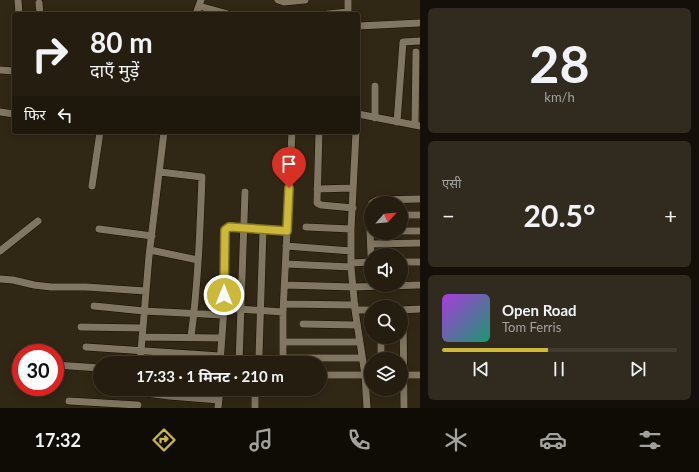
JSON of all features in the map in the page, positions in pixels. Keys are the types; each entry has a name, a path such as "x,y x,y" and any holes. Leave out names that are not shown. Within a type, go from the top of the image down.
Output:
{"street":[{"path":"18,0 19,12"},
{"path":"278,0 284,2 305,0"},
{"path":"348,0 348,12"},
{"path":"39,3 40,12"},
{"path":"200,3 223,12"},
{"path":"360,26 420,23"},
{"path":"397,122 403,42 420,41"},
{"path":"360,114 417,126 416,52"},
{"path":"0,70 12,71"},
{"path":"375,86 375,118"},
{"path":"0,112 12,114"},
{"path":"92,186 100,134"},
{"path":"140,356 150,250 164,134"},
{"path":"283,356 283,312 292,134"},
{"path":"319,134 316,200 318,204 353,208"},
{"path":"356,134 351,229 351,265 359,342 364,364"},
{"path":"160,172 202,177 198,260 191,337"},
{"path":"317,188 353,188"},
{"path":"239,356 245,192"},
{"path":"408,199 420,199"},
{"path":"408,215 420,214"},
{"path":"0,251 38,221"},
{"path":"220,356 224,312 225,230 229,227 287,231"},
{"path":"306,228 351,229"},
{"path":"99,229 152,236"},
{"path":"259,356 263,230"},
{"path":"408,231 420,230"},
{"path":"370,240 370,248"},
{"path":"370,244 420,243"},
{"path":"286,246 351,251"},
{"path":"150,250 198,260"},
{"path":"408,262 420,262"},
{"path":"286,264 351,265 364,263"},
{"path":"0,279 13,280 34,286 86,287 146,291"},
{"path":"285,285 353,287 420,285"},
{"path":"284,304 364,309"},
{"path":"94,306 144,311 194,313 224,312 240,309 283,312"},
{"path":"408,310 420,309"},
{"path":"303,324 357,325"},
{"path":"81,327 142,328"},
{"path":"142,337 222,338"},
{"path":"283,342 359,342"},
{"path":"86,347 141,349 196,356"},
{"path":"327,359 362,358"},
{"path":"64,366 93,368"},
{"path":"327,375 364,375"},
{"path":"408,375 420,375"},
{"path":"172,396 219,400"},
{"path":"218,408 219,396"},
{"path":"255,396 255,408"},
{"path":"367,396 367,408"},
{"path":"403,396 404,408"},
{"path":"69,401 138,406"}],"route":[{"path":"224,295 225,228 287,231 289,188"}]}
